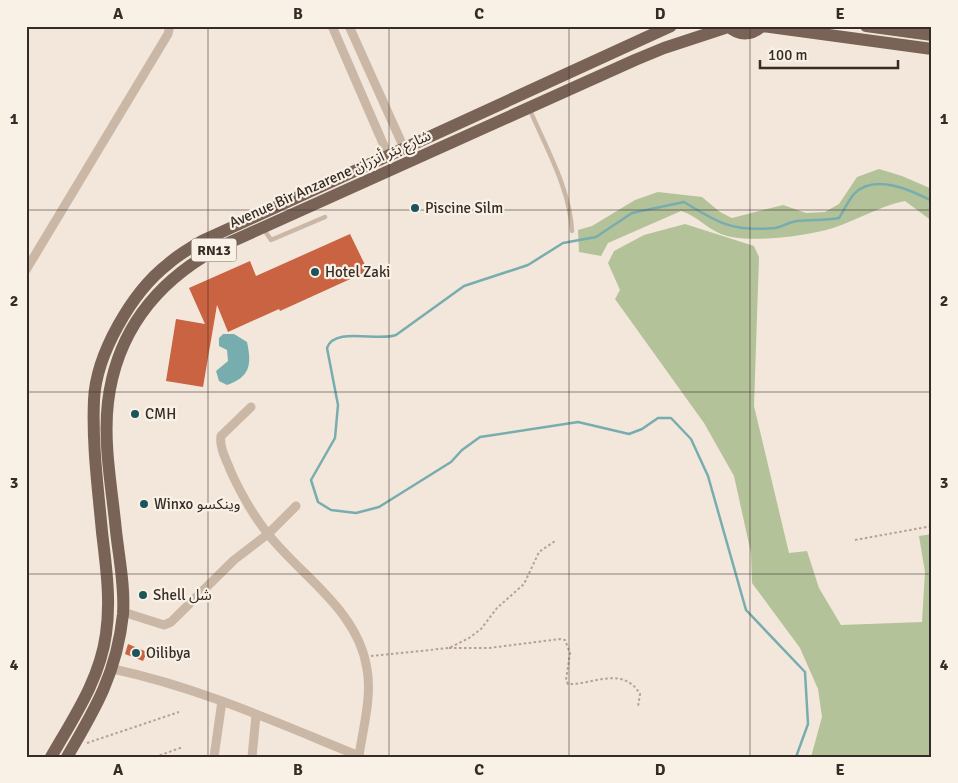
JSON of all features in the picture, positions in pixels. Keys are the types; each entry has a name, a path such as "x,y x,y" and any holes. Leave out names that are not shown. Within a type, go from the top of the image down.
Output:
{"main road":[{"name":"Avenue Bir Anzarene شارع بئر أنزران","path":"51,757 95,679 106,633 107,582 94,447 94,398 104,358 122,320 157,273 202,241 671,26"},
{"name":"RN13","path":"728,27 745,34 762,26 932,48"},
{"path":"868,26 932,35"},
{"name":"Avenue Bir Anzarene شارع بئر أنزران","path":"70,752 108,684 113,668 123,612 107,422 108,402 120,355 137,320 149,302 177,274 206,254 664,48 728,27"},
{"path":"404,148 410,161"},
{"path":"388,155 394,168"}],"street":[{"path":"26,270 169,30 178,26"},
{"path":"332,26 388,155"},
{"path":"349,26 404,148"},
{"path":"113,668 160,679 222,701 358,756 367,698 367,670 364,657 349,623 330,599 268,534 238,488 220,441 224,432 250,407"},
{"path":"123,612 167,624 176,619 239,554 268,534 296,506"},
{"path":"214,757 222,701"},
{"path":"252,757 256,715"}],"lane":[{"path":"529,108 566,196 572,231"},
{"path":"263,227 271,240 325,216"}],"path":[{"path":"855,540 932,526"},
{"path":"449,648 481,629 498,608 524,584 542,549 555,541"},
{"path":"364,657 449,648 490,648 560,639 565,640 569,648 566,680 568,684 604,678 629,682 640,694 641,699 638,707"},
{"path":"70,752 179,712"},
{"path":"155,757 183,747"}],"green space":[{"path":"879,169 902,176 932,189 932,221 905,201 886,206 842,225 822,231 780,238 751,239 721,234 693,216 681,211 608,243 601,256 579,252 578,230 592,226 635,200 658,192 702,197 720,212 732,218 783,205 806,213 825,212 839,204 857,177"},
{"path":"685,224 754,246 759,257 754,406 789,553 807,551 819,588 841,625 922,622 925,572 919,536 932,534 932,757 811,757 822,717 818,689 800,648 752,583 751,553 734,476 704,423 615,299 620,290 608,263 614,251 644,235"}],"water":[{"path":"223,334 234,334 247,342 249,357 248,369 245,374 235,382 227,385 219,381 216,371 228,361 227,350 219,346 219,338"}],"building":[{"path":"350,234 368,271 280,311 279,309 228,332 217,305 203,387 166,381 176,319 205,324 189,288 250,261 256,276"},
{"name":"Oilibya","path":"128,644 147,652 143,661 125,654"}],"waterway":[{"path":"796,757 808,724 805,672 746,610 708,476 691,439 671,418 658,418 642,429 629,434 578,422 480,437 462,450 451,462 379,507 356,513 331,510 318,502 311,480 335,438 338,405 327,348 331,341 347,336 388,337 396,335 464,286 528,265 563,243 596,237 632,213 684,202 717,221 737,227 760,229 778,227 797,221 839,218 854,194 862,188 872,185 882,184 903,188 932,201"}],"place":[{"name":"Piscine Silm","path":"415,208"},
{"name":"Hotel Zaki","path":"315,272"},
{"name":"CMH","path":"135,414"},
{"name":"Winxo وينكسو","path":"144,504"},
{"name":"Shell شل","path":"143,595"},
{"name":"Oilibya","path":"136,653"}]}
